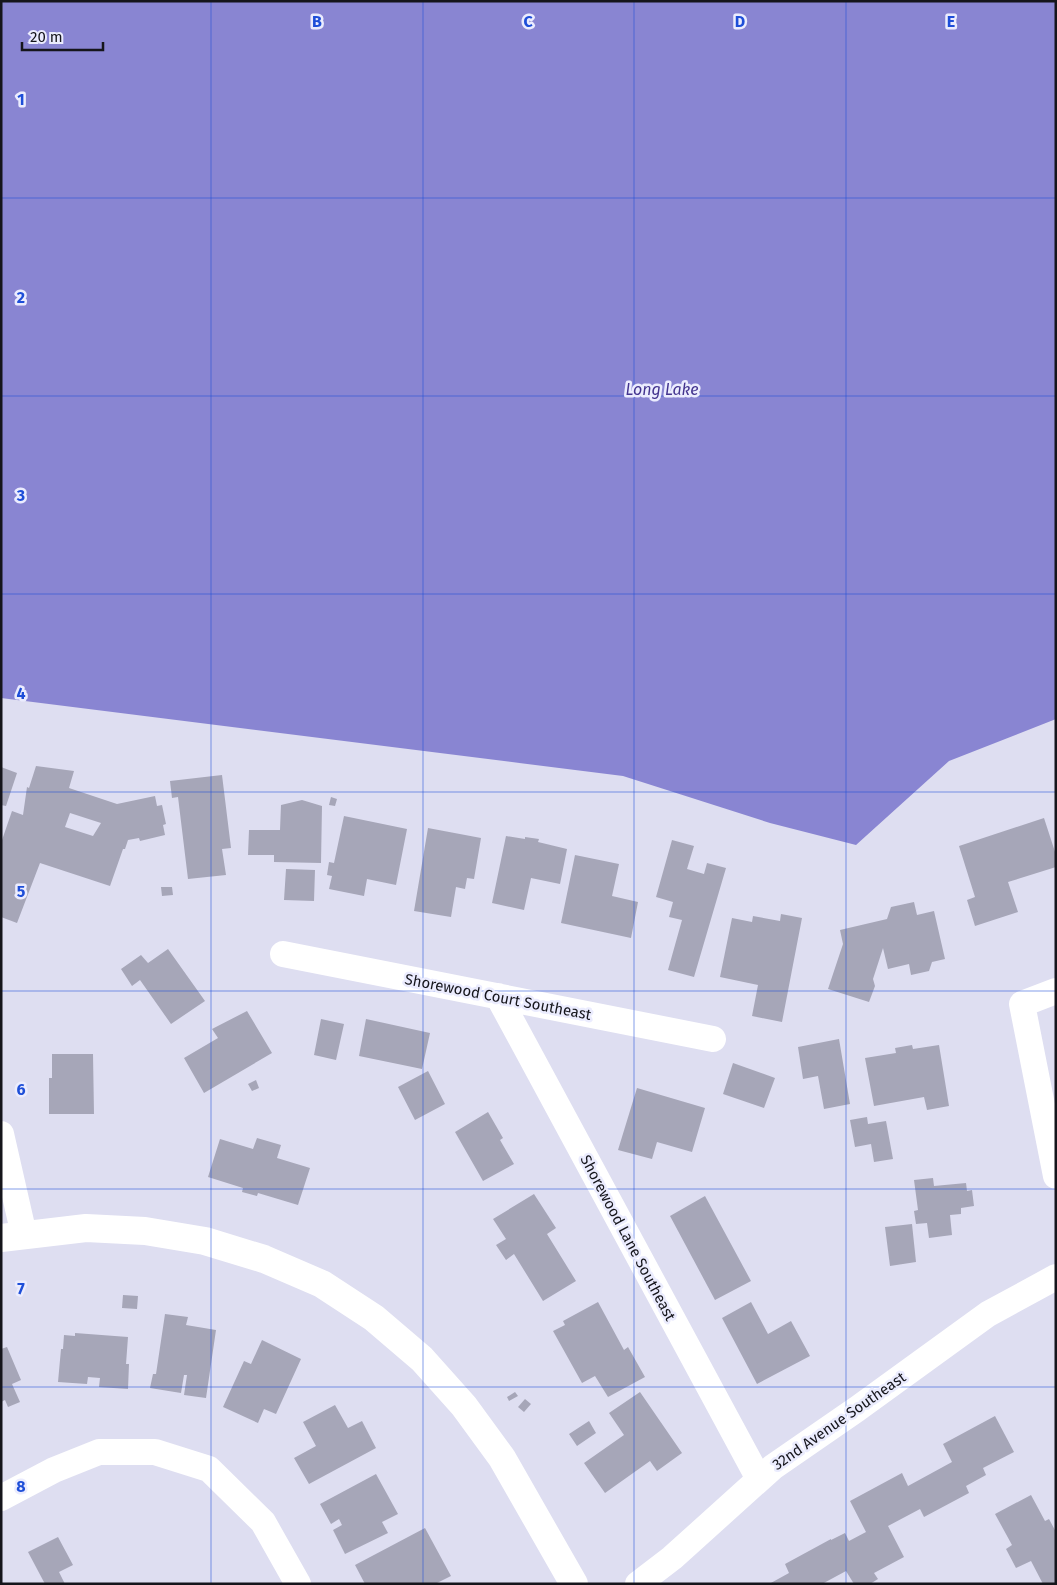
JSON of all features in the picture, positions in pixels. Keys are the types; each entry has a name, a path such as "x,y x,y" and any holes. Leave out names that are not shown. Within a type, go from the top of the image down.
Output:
{"street":[{"name":"Shorewood Court Southeast","path":"283,954 712,1039"},
{"path":"1056,991 1022,1004 1056,1176"},
{"name":"Shorewood Lane Southeast","path":"498,996 759,1480"},
{"path":"1,1134 13,1237 86,1228 145,1232 205,1241 264,1259 322,1284 381,1324 422,1359 464,1406 502,1458 574,1584"},
{"name":"32nd Avenue Southeast","path":"638,1584 672,1558 773,1467 988,1314 1056,1277"},
{"path":"1,1498 54,1470 99,1452 156,1452 209,1469 263,1522 298,1584"}],"water":[{"name":"Long Lake","path":"1,1 1056,1 1056,719 949,761 856,845 770,823 623,776 1,698"}],"building":[{"path":"36,766 74,771 69,788 117,804 155,796 157,806 162,805 166,824 163,825 165,835 140,841 139,838 128,840 110,886 40,863 17,923 1,917 1,843 12,811 23,815 27,787 29,788","holes":["70,813 101,823 93,836 65,827"]},
{"path":"1,767 17,773 6,806 1,805"},
{"path":"222,775 231,848 222,849 226,875 188,879 178,797 172,798 170,781"},
{"path":"331,797 337,799 335,806 329,805"},
{"path":"302,800 322,806 321,863 274,862 274,855 248,855 249,830 280,830 281,805"},
{"path":"344,816 407,829 396,885 367,879 364,896 329,889 332,876 327,875 329,862 334,863"},
{"path":"1044,818 1056,855 1056,867 1008,882 1018,912 975,926 967,900 975,897 959,846"},
{"path":"428,828 481,838 474,879 467,878 465,889 456,887 451,917 414,911"},
{"path":"506,836 539,839 538,842 567,849 560,884 531,878 524,910 492,903"},
{"path":"672,840 694,846 687,869 704,874 707,863 726,868 694,977 668,970 682,920 669,917 673,902 656,897"},
{"path":"575,855 619,864 612,896 638,902 631,938 561,923"},
{"path":"286,869 315,870 314,901 284,900"},
{"path":"161,887 172,887 173,895 162,896"},
{"path":"914,902 917,915 934,911 945,959 932,962 929,971 911,975 909,964 888,969 883,948 873,979 875,986 869,1002 828,989 843,944 840,930 887,919 891,907"},
{"path":"781,914 802,918 782,1022 752,1016 758,985 720,977 732,918 752,922 753,916 780,921"},
{"path":"168,949 205,1001 171,1024 140,980 132,986 121,969 141,955 148,963"},
{"path":"247,1011 272,1053 204,1093 184,1058 218,1038 212,1029"},
{"path":"321,1019 344,1024 336,1060 314,1055"},
{"path":"366,1019 430,1033 422,1069 359,1056"},
{"path":"839,1039 850,1104 824,1109 818,1076 803,1079 798,1047"},
{"path":"912,1045 913,1049 939,1045 949,1106 927,1110 924,1097 874,1106 865,1058 896,1053 895,1048"},
{"path":"52,1054 93,1054 94,1114 49,1114 49,1078 52,1078"},
{"path":"733,1063 775,1078 764,1108 723,1094"},
{"path":"428,1071 445,1104 415,1120 398,1087"},
{"path":"256,1080 259,1088 252,1091 248,1084"},
{"path":"637,1088 705,1108 692,1152 657,1142 652,1159 618,1150"},
{"path":"488,1112 503,1138 500,1140 514,1164 483,1181 455,1132"},
{"path":"867,1117 868,1124 886,1121 893,1159 874,1162 871,1144 855,1147 850,1120"},
{"path":"257,1138 281,1145 277,1158 310,1168 298,1205 258,1193 257,1196 242,1192 243,1188 208,1177 220,1139 253,1149"},
{"path":"933,1178 934,1186 966,1183 967,1191 972,1190 974,1206 961,1208 961,1214 950,1215 952,1235 929,1238 927,1223 916,1224 914,1211 918,1210 914,1180"},
{"path":"534,1194 556,1228 547,1234 576,1281 543,1301 514,1254 506,1260 496,1245 506,1239 493,1219"},
{"path":"705,1196 751,1281 715,1300 670,1216"},
{"path":"912,1224 916,1262 890,1266 885,1227"},
{"path":"123,1295 138,1296 137,1309 122,1308"},
{"path":"598,1302 624,1350 628,1347 645,1377 608,1397 595,1376 582,1383 553,1331 565,1325 563,1321"},
{"path":"751,1302 768,1334 791,1321 810,1356 757,1384 722,1318"},
{"path":"165,1314 188,1317 186,1325 216,1330 206,1398 184,1395 187,1375 184,1375 181,1393 150,1388 153,1374 156,1374"},
{"path":"75,1333 128,1337 126,1364 129,1364 128,1389 99,1387 100,1378 88,1377 87,1384 58,1382 64,1335 75,1336"},
{"path":"262,1340 301,1359 276,1414 264,1409 258,1423 223,1407 244,1361 251,1364"},
{"path":"7,1347 21,1380 12,1384 20,1402 8,1407 5,1400 1,1402 1,1349"},
{"path":"515,1392 518,1396 509,1401 507,1397"},
{"path":"640,1392 682,1453 657,1471 650,1461 605,1493 584,1463 624,1435 609,1413"},
{"path":"525,1399 531,1404 524,1412 518,1407"},
{"path":"335,1405 348,1428 362,1421 376,1448 309,1484 294,1458 316,1446 303,1422"},
{"path":"995,1416 1014,1452 983,1468 986,1475 966,1486 969,1493 924,1517 920,1509 888,1526 904,1557 874,1573 878,1579 870,1584 854,1584 846,1571 822,1584 769,1584 789,1573 785,1564 831,1539 845,1533 849,1541 866,1532 850,1501 902,1473 908,1486 952,1462 943,1444"},
{"path":"589,1421 596,1433 577,1446 569,1434"},
{"path":"376,1474 398,1514 382,1522 388,1533 345,1554 333,1530 342,1525 339,1519 331,1524 320,1504"},
{"path":"1031,1495 1045,1521 1049,1519 1056,1532 1056,1584 1043,1584 1031,1561 1016,1568 1006,1549 1012,1545 995,1514"},
{"path":"425,1528 451,1576 435,1584 365,1584 355,1565"},
{"path":"58,1537 73,1565 59,1572 65,1584 45,1584 28,1552"}]}
